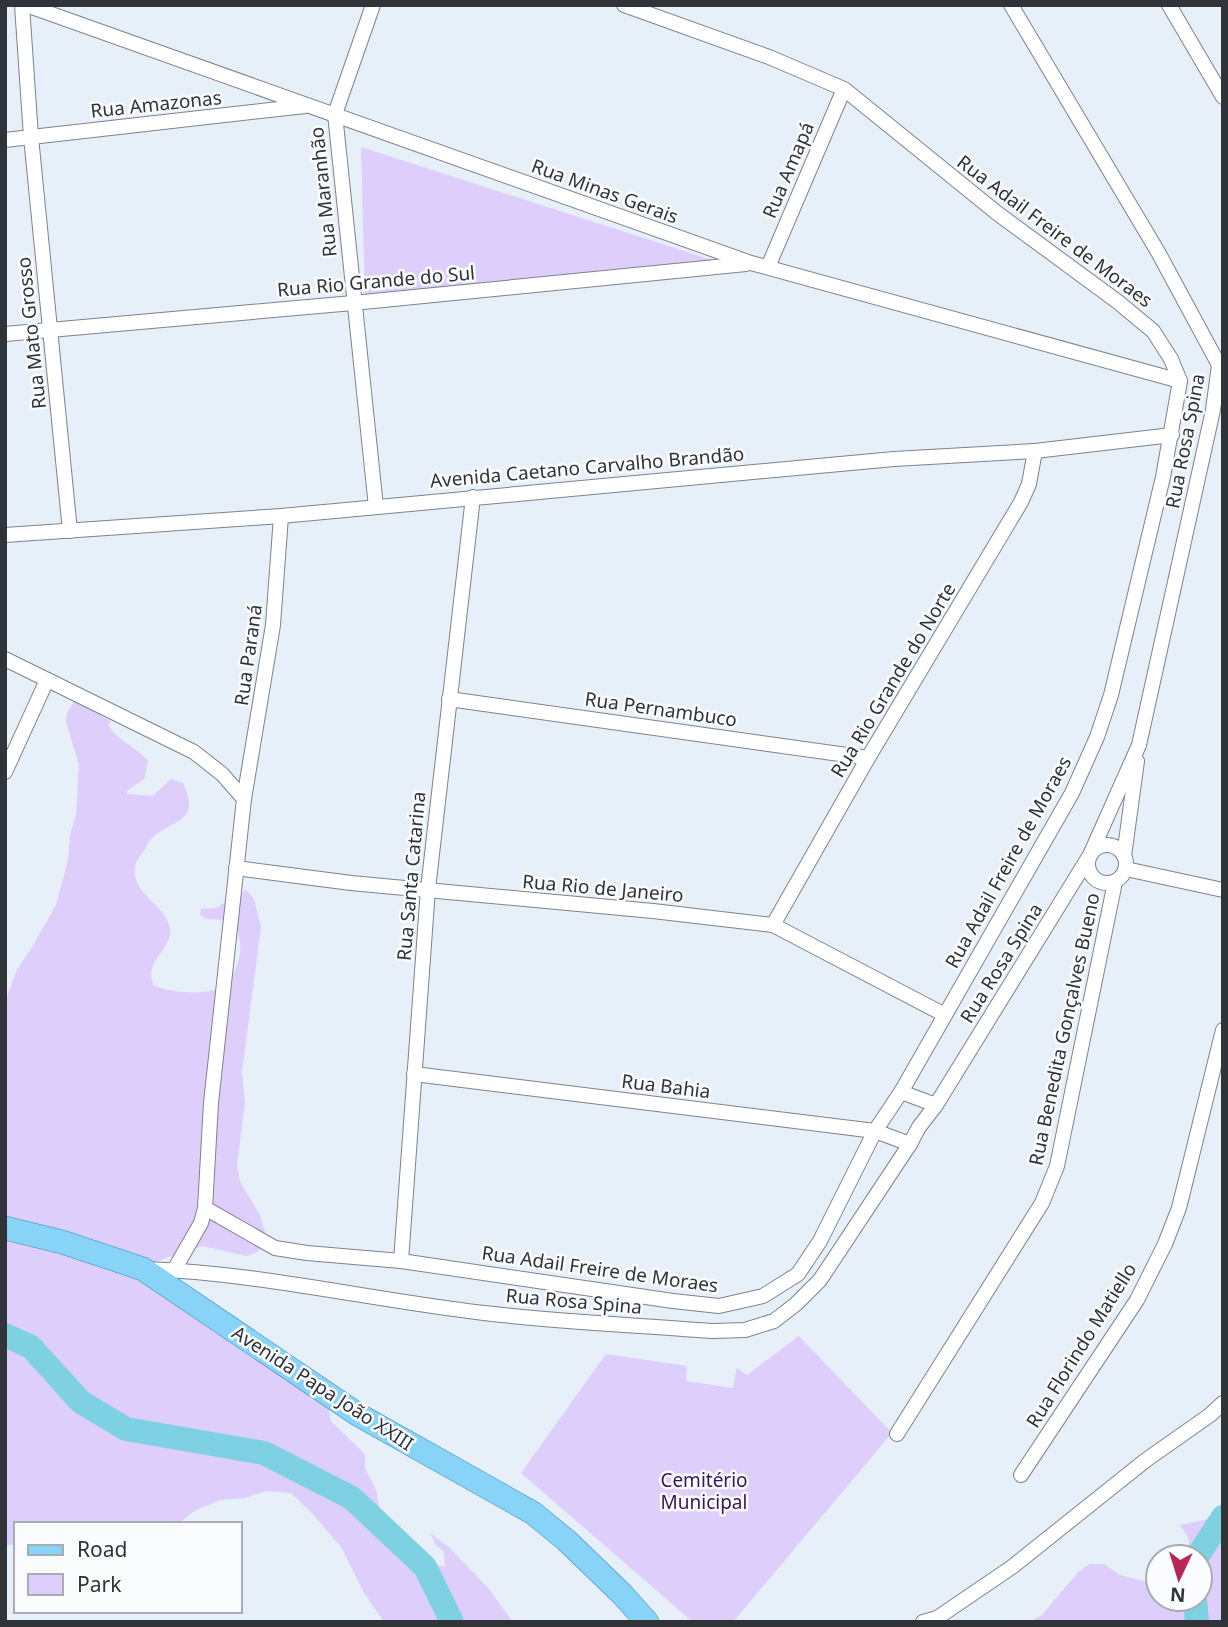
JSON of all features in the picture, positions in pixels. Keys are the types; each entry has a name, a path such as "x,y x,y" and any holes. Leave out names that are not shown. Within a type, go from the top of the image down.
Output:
{"main road":[{"name":"Avenida Papa João XXIII","path":"5,1228 62,1242 143,1269 358,1414 533,1513 566,1540 647,1622"}],"street":[{"name":"Rua Minas Gerais","path":"24,5 751,264 1180,381"},
{"name":"Rua Mato Grosso","path":"24,5 31,137 70,531"},
{"name":"Rua Maranhão","path":"373,5 335,114 376,507"},
{"name":"Rua Adail Freire de Moraes","path":"205,1208 275,1248 401,1261 719,1306 763,1296 798,1274 820,1241 875,1131 901,1091 1072,793 1097,737 1111,695 1172,435 1180,381 1171,359 1153,331 997,213 844,89 769,57 624,5"},
{"name":"Rua Rosa Spina","path":"143,1269 174,1270 298,1286 484,1313 712,1331 745,1330 774,1321 820,1280 936,1105 1090,855 1139,745 1221,368 1158,252 1011,5"},
{"path":"1169,5 1223,97"},
{"name":"Rua Amapá","path":"768,267 844,89"},
{"name":"Rua Amazonas","path":"5,140 310,106"},
{"name":"Rua Rio Grande do Sul","path":"5,334 751,264"},
{"name":"Avenida Caetano Carvalho Brandão","path":"5,536 281,516 894,459 1035,451 1172,435"},
{"name":"Rua Rio Grande do Norte","path":"773,925 868,758 1021,502 1030,484 1035,451"},
{"name":"Rua Santa Catarina","path":"401,1261 428,889 473,497"},
{"name":"Rua Paraná","path":"244,799 273,625 281,516"},
{"path":"5,659 150,728 194,752 222,774 244,799 211,1103 205,1208 201,1223 174,1270"},
{"path":"5,772 47,680"},
{"name":"Rua Pernambuco","path":"449,699 868,758"},
{"path":"1139,745 1125,863 1122,876 1115,882 1106,884 1097,881 1090,874 1087,864 1090,855 1097,848 1107,845 1117,848 1125,863 1223,890"},
{"name":"Rua Rio de Janeiro","path":"236,868 351,883 773,925 945,1015"},
{"name":"Rua Benedita Gonçalves Bueno","path":"897,1434 1042,1203 1057,1166 1115,882"},
{"name":"Rua Florindo Matiello","path":"1021,1475 1137,1300 1165,1244 1179,1208 1217,1080 1223,1030"},
{"name":"Rua Bahia","path":"414,1074 875,1131 910,1144"},
{"path":"901,1091 936,1105"},
{"path":"933,1620 1012,1567 1146,1460 1223,1403"}],"green space":[{"path":"361,147 718,262 365,298"},
{"path":"76,699 111,722 108,724 111,729 148,761 144,779 127,791 127,794 153,796 171,779 183,783 188,796 187,813 152,838 135,866 137,883 166,918 170,931 151,971 153,985 182,992 205,992 216,990 231,979 240,949 234,920 207,919 200,915 201,909 216,908 246,890 254,899 261,927 242,1072 245,1102 237,1165 240,1182 260,1215 265,1233 264,1244 258,1252 246,1256 203,1246 149,1264 326,1397 331,1421 365,1454 365,1468 376,1490 383,1524 399,1552 410,1558 445,1567 444,1552 435,1544 431,1534 450,1548 488,1588 513,1622 384,1622 363,1591 341,1547 291,1493 266,1491 245,1498 220,1500 194,1511 180,1522 14,1522 14,1545 5,1545 5,1002 17,969 56,905 68,860 70,835 76,815 79,765 66,722 67,712"},
{"name":"Cemitério Municipal","path":"799,1336 892,1433 733,1622 693,1622 521,1473 606,1354 687,1366 686,1381 733,1388 737,1368 747,1375"},
{"path":"1223,1516 1223,1622 1029,1622 1042,1615 1079,1571 1090,1564 1104,1564 1120,1575 1144,1581 1144,1613 1214,1613 1214,1543 1189,1543 1180,1525"}],"waterway":[{"path":"5,1335 31,1347 81,1402 126,1429 264,1453 352,1498 425,1567 452,1622"},
{"path":"1206,1543 1223,1517"},
{"path":"1196,1613 1197,1622"}]}
